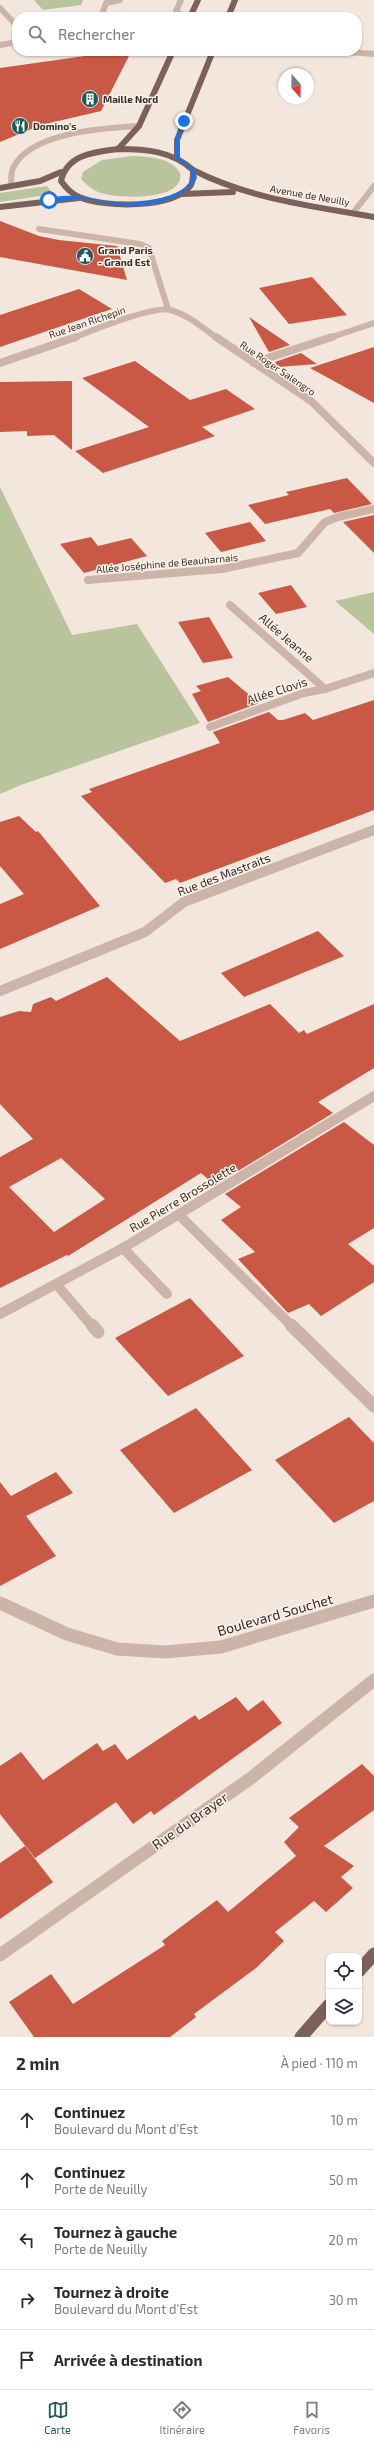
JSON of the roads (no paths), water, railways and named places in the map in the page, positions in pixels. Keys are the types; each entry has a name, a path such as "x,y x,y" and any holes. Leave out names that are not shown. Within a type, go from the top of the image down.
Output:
{"main road":[{"path":"192,12 198,0"},
{"path":"230,12 235,0"},
{"path":"118,149 139,126 171,56"},
{"path":"177,158 177,140 211,56"},
{"name":"Avenue de Neuilly","path":"0,188 40,181 61,172 68,164 81,157 118,149 160,152 177,158 193,170 212,181 243,192 374,216"},
{"path":"180,194 190,186 194,178 193,170"},
{"path":"61,172 60,181 68,190 81,198"},
{"name":"Avenue de Neuilly","path":"81,198 99,202 135,204 163,200 180,194 210,191 243,192"},
{"path":"0,207 81,198"},
{"path":"362,1968 374,1954"},
{"path":"301,2037 326,2008"}],"street":[{"path":"103,12 106,4 120,0"},
{"path":"178,12 176,11 181,0"},
{"path":"0,8 12,21"},
{"path":"0,44 12,43"},
{"path":"362,53 374,54"},
{"path":"11,186 10,176 17,161 34,146 83,131 139,126"},
{"path":"353,213 374,186"},
{"path":"39,229 140,244 149,248 168,309"},
{"name":"Rue Roger Salengro","path":"168,309 182,314 311,401 374,463"},
{"name":"Rue Jean Richepin","path":"0,363 142,314 168,309"},
{"path":"254,363 374,323"},
{"name":"Allée Joséphine de Beauharnais","path":"88,580 222,569 298,553 307,546 320,526 334,519 374,509"},
{"name":"Allée Jeanne","path":"230,605 326,689"},
{"name":"Allée Clovis","path":"210,726 304,693 326,689 374,673"},
{"name":"Rue des Mastraits","path":"0,991 145,932 184,902 374,830"},
{"name":"Rue Pierre Brossolette","path":"0,1314 57,1285 180,1216 374,1096"},
{"path":"180,1216 374,1406"},
{"path":"123,1248 167,1294"},
{"path":"57,1285 98,1332"},
{"name":"Boulevard Souchet","path":"0,1603 66,1634 117,1650 165,1652 221,1647 374,1601"},
{"name":"Rue du Brayer","path":"0,1955 251,1778 374,1680"}],"place":[{"name":"Maille Nord","path":"90,99"},
{"name":"Domino's","path":"20,126"},
{"name":"Grand Paris - Grand Est","path":"85,256"}]}
